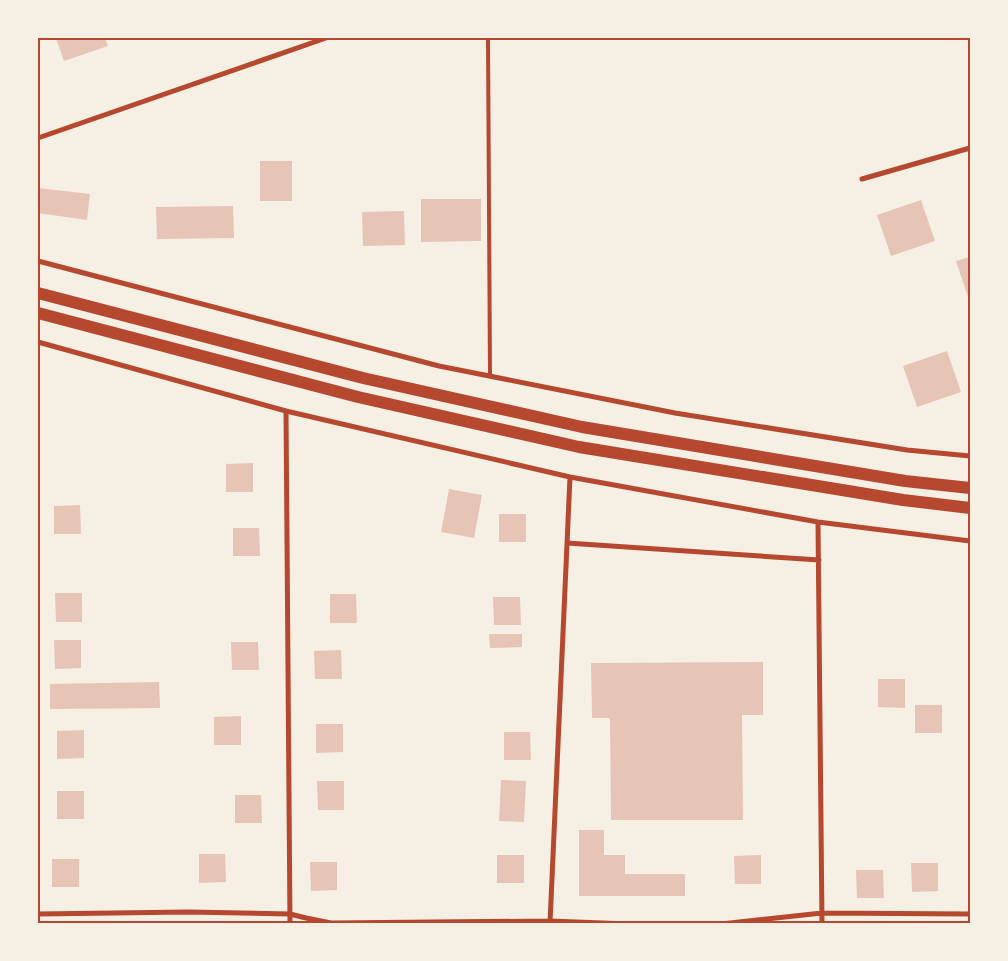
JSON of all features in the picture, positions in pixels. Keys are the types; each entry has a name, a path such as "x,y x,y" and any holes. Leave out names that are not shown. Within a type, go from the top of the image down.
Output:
{"highway":[{"path":"38,293 363,378 582,427 905,481 970,488"},
{"path":"38,313 358,397 579,447 903,500 970,508"}],"street":[{"path":"38,138 326,38"},
{"path":"862,179 970,148"},
{"path":"38,261 439,366 675,413 907,450 970,456"},
{"path":"38,342 286,411 570,477 818,522 970,541"},
{"path":"286,411 290,924"},
{"path":"550,922 570,477"},
{"path":"818,522 822,924"},
{"path":"567,543 819,560"},
{"path":"38,914 188,912 290,914 331,923 550,922 629,924"},
{"path":"721,924 822,913 970,914"}],"lane":[{"path":"488,38 490,376"}],"building":[{"path":"56,38 105,38 108,46 64,61"},
{"path":"260,161 292,161 292,201 260,201"},
{"path":"38,188 90,194 87,220 38,213"},
{"path":"421,199 481,199 481,241 421,242"},
{"path":"921,200 935,241 891,256 877,215"},
{"path":"233,206 234,238 157,239 156,207"},
{"path":"404,211 405,245 363,246 362,212"},
{"path":"970,257 970,303 956,261"},
{"path":"947,351 961,392 917,407 903,366"},
{"path":"253,463 253,492 226,492 226,464"},
{"path":"449,489 482,495 474,538 441,532"},
{"path":"80,505 81,534 54,534 54,506"},
{"path":"499,514 526,514 526,542 499,542"},
{"path":"233,528 259,528 260,556 233,556"},
{"path":"55,593 82,593 82,622 56,622"},
{"path":"330,594 356,594 357,623 330,623"},
{"path":"493,597 520,597 521,625 494,625"},
{"path":"489,634 522,634 522,647 490,648"},
{"path":"54,640 81,640 81,668 55,669"},
{"path":"231,642 258,642 259,670 232,670"},
{"path":"341,650 342,679 315,679 314,651"},
{"path":"763,662 763,715 742,715 743,820 611,820 610,718 592,718 591,663"},
{"path":"878,679 905,679 905,708 878,707"},
{"path":"159,682 160,708 50,709 50,684"},
{"path":"915,705 942,705 942,733 915,733"},
{"path":"241,716 241,745 214,745 214,717"},
{"path":"316,724 343,724 343,752 316,753"},
{"path":"84,730 84,758 57,759 57,731"},
{"path":"504,732 530,732 531,760 504,760"},
{"path":"501,780 526,781 524,822 499,821"},
{"path":"317,781 344,781 344,810 318,810"},
{"path":"57,791 84,791 84,819 57,819"},
{"path":"235,795 261,795 262,823 235,823"},
{"path":"579,830 604,830 604,855 625,855 625,874 685,874 685,896 579,896"},
{"path":"199,854 225,854 226,882 199,883"},
{"path":"497,855 524,855 524,883 497,883"},
{"path":"761,855 761,884 735,884 734,856"},
{"path":"52,859 79,859 79,887 52,887"},
{"path":"310,862 337,862 337,890 311,891"},
{"path":"911,863 938,863 938,891 912,892"},
{"path":"856,870 883,870 884,898 857,898"}]}
